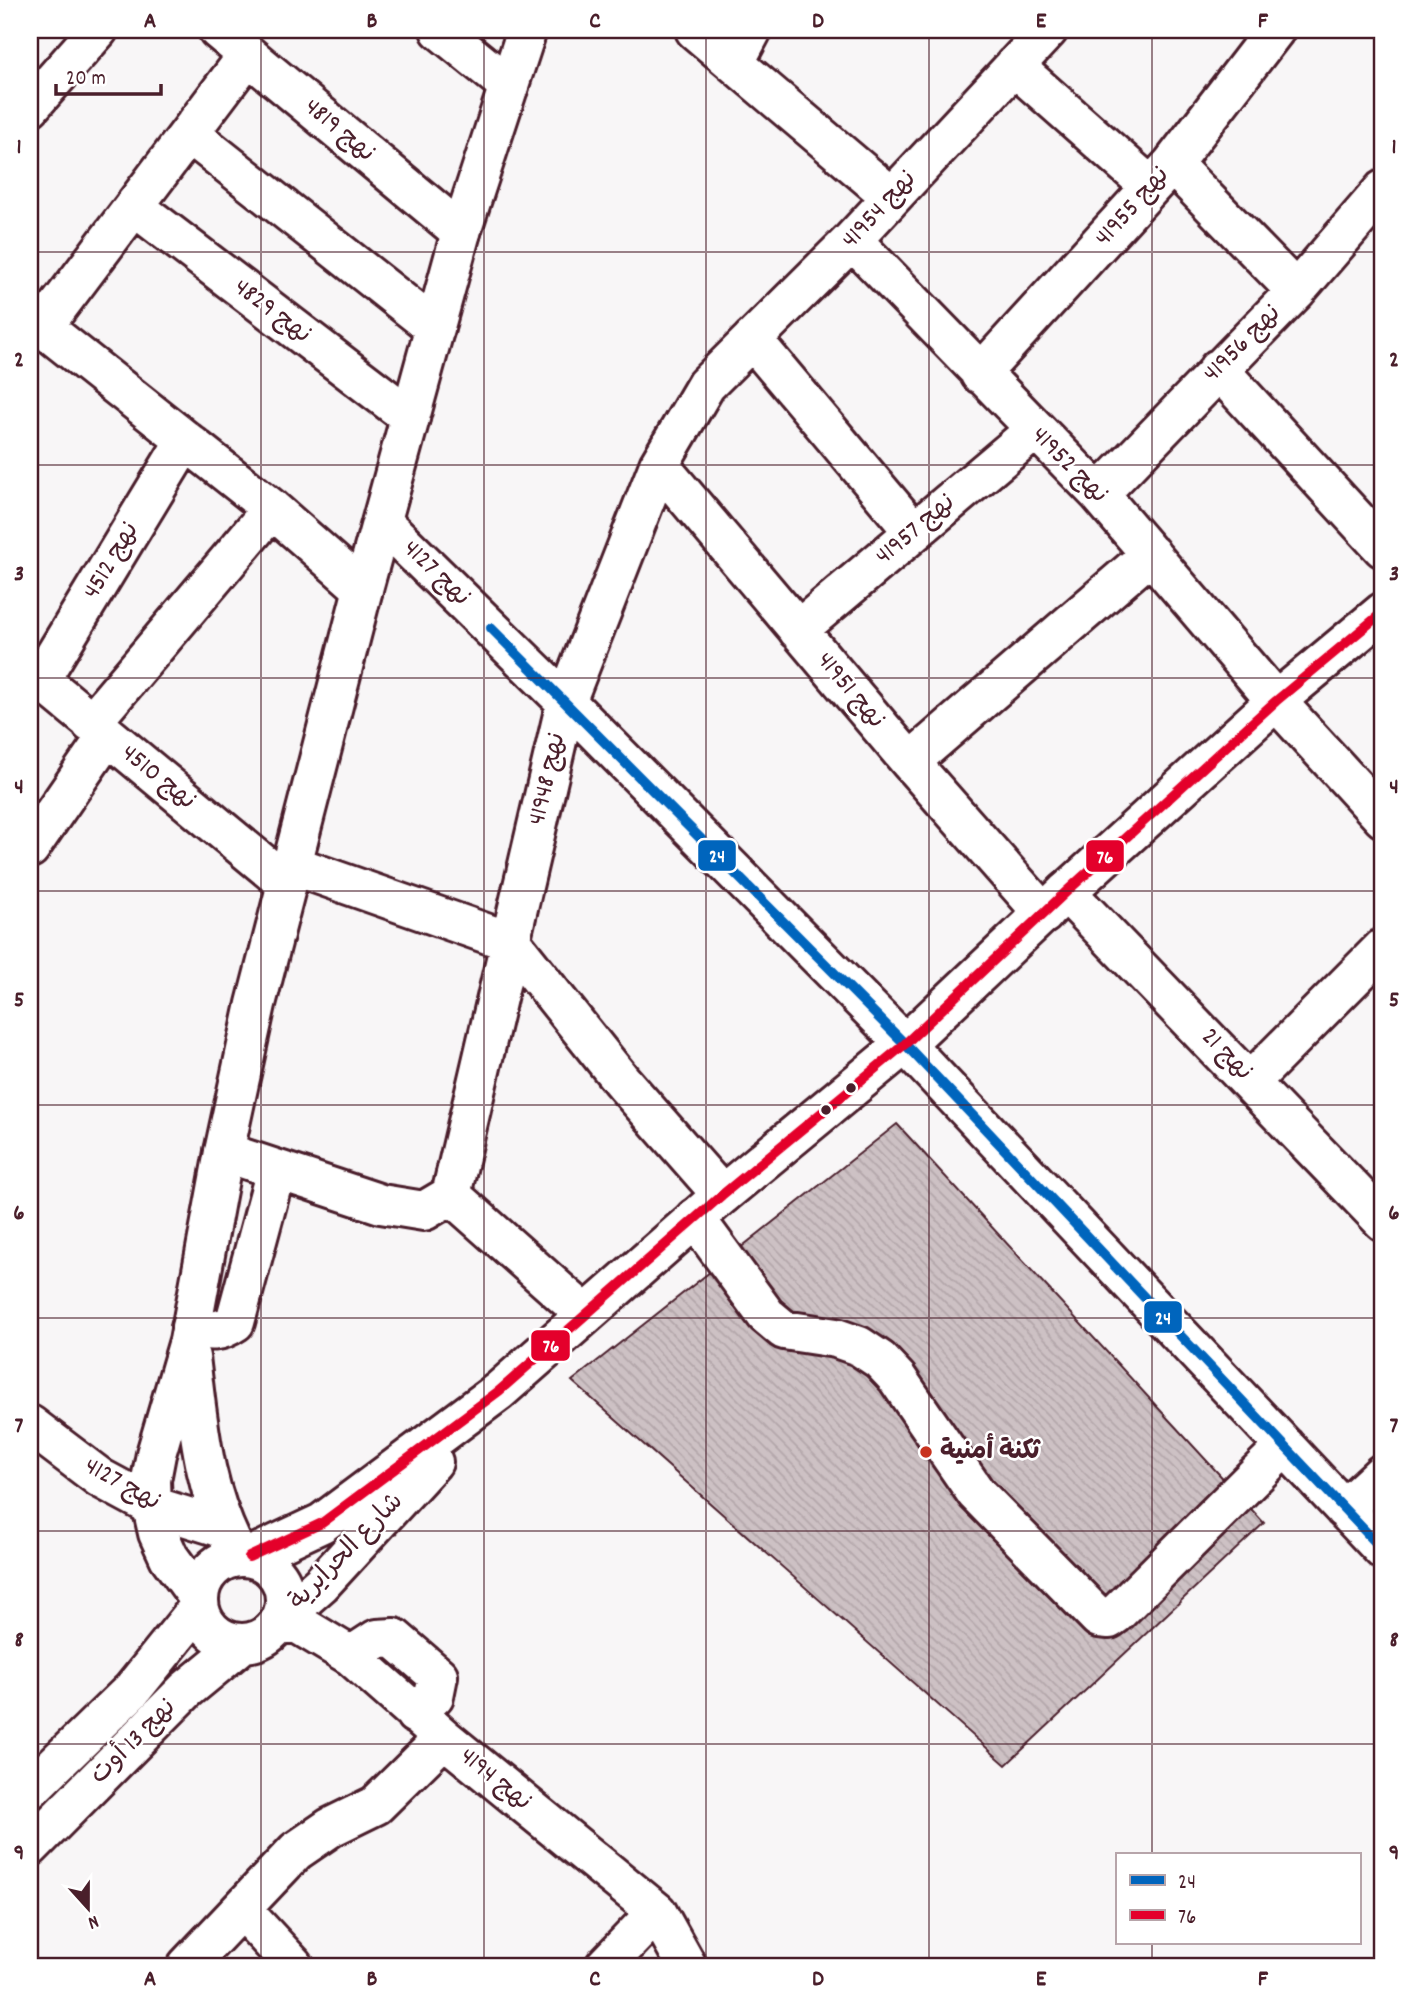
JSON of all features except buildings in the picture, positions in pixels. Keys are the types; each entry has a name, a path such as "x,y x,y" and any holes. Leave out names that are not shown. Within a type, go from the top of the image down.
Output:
{"street":[{"path":"30,107 98,30"},
{"name":"نهج 4819","path":"218,30 461,232"},
{"path":"440,30 509,86"},
{"path":"190,1334 203,1466 237,1547 267,1565 281,1580 285,1600 279,1622 263,1637 243,1643 223,1639 214,1633 201,1617 198,1602 169,1557 158,1533 152,1506 151,1480 190,1334 224,1152 256,1004 363,589 461,232 527,30"},
{"path":"695,30 744,46 892,197"},
{"name":"نهج 41954","path":"706,385 852,240 1048,30"},
{"name":"نهج 41955","path":"980,374 1162,176 1275,30"},
{"path":"248,55 135,208 36,322 272,509 363,589"},
{"path":"1014,66 1162,176 1296,291"},
{"path":"191,135 435,328"},
{"name":"نهج 4829","path":"135,208 410,417"},
{"name":"نهج 41956","path":"1098,494 1218,369 1377,211"},
{"name":"نهج 41952","path":"852,240 1034,431 1098,494 1276,701 1383,818"},
{"path":"752,339 914,531"},
{"path":"1218,369 1383,548"},
{"name":"نهج 41948","path":"451,1195 566,702 659,465 706,385"},
{"name":"نهج 41957","path":"798,629 1034,431"},
{"name":"نهج 4512","path":"35,676 185,441"},
{"name":"نهج 41951","path":"659,465 910,762 1055,903"},
{"path":"30,848 99,730 272,509"},
{"name":"نهج 4127","path":"382,522 566,702 905,1044 1383,1550"},
{"path":"910,762 1151,554"},
{"name":"شارع الحرايرية","path":"237,1547 322,1523 499,1391 708,1206 905,1044 1276,701 1383,611"},
{"name":"نهج 4510","path":"35,676 99,730 290,874 511,942"},
{"name":"نهج 21","path":"1055,903 1251,1081 1383,1221"},
{"path":"511,942 621,1080 708,1206 766,1315 784,1329 836,1338 859,1346 898,1378 976,1493 1099,1618 1109,1619 1116,1614 1285,1446"},
{"path":"1251,1081 1383,948"},
{"path":"224,1152 382,1204 424,1212 451,1195 585,1314"},
{"path":"190,1334 223,1330 235,1322 276,1170"},
{"name":"شارع الحرايرية","path":"279,1622 330,1574 499,1391"},
{"name":"نهج 4127","path":"30,1425 100,1478 237,1547"},
{"path":"1344,1509 1383,1473"},
{"path":"198,1602 204,1577 237,1547"},
{"name":"نهج 13 أوت","path":"30,1789 132,1690 198,1602"},
{"name":"نهج 4194","path":"279,1622 298,1624 351,1656 415,1714 657,1912 687,1966"},
{"name":"نهج 13 أوت","path":"30,1847 187,1690 243,1643"},
{"path":"187,1966 296,1851 331,1827 376,1805 444,1738"},
{"path":"242,1909 294,1966"},
{"path":"605,1966 657,1912"}],"transit line":[{"name":"76","path":"249,1557 322,1523 499,1391 722,1195 905,1044 1066,892 1276,701 1383,612"},
{"name":"24","path":"491,628 905,1044 1383,1550"}],"place":[{"name":"ثكنة أمنية","path":"926,1452"}]}
